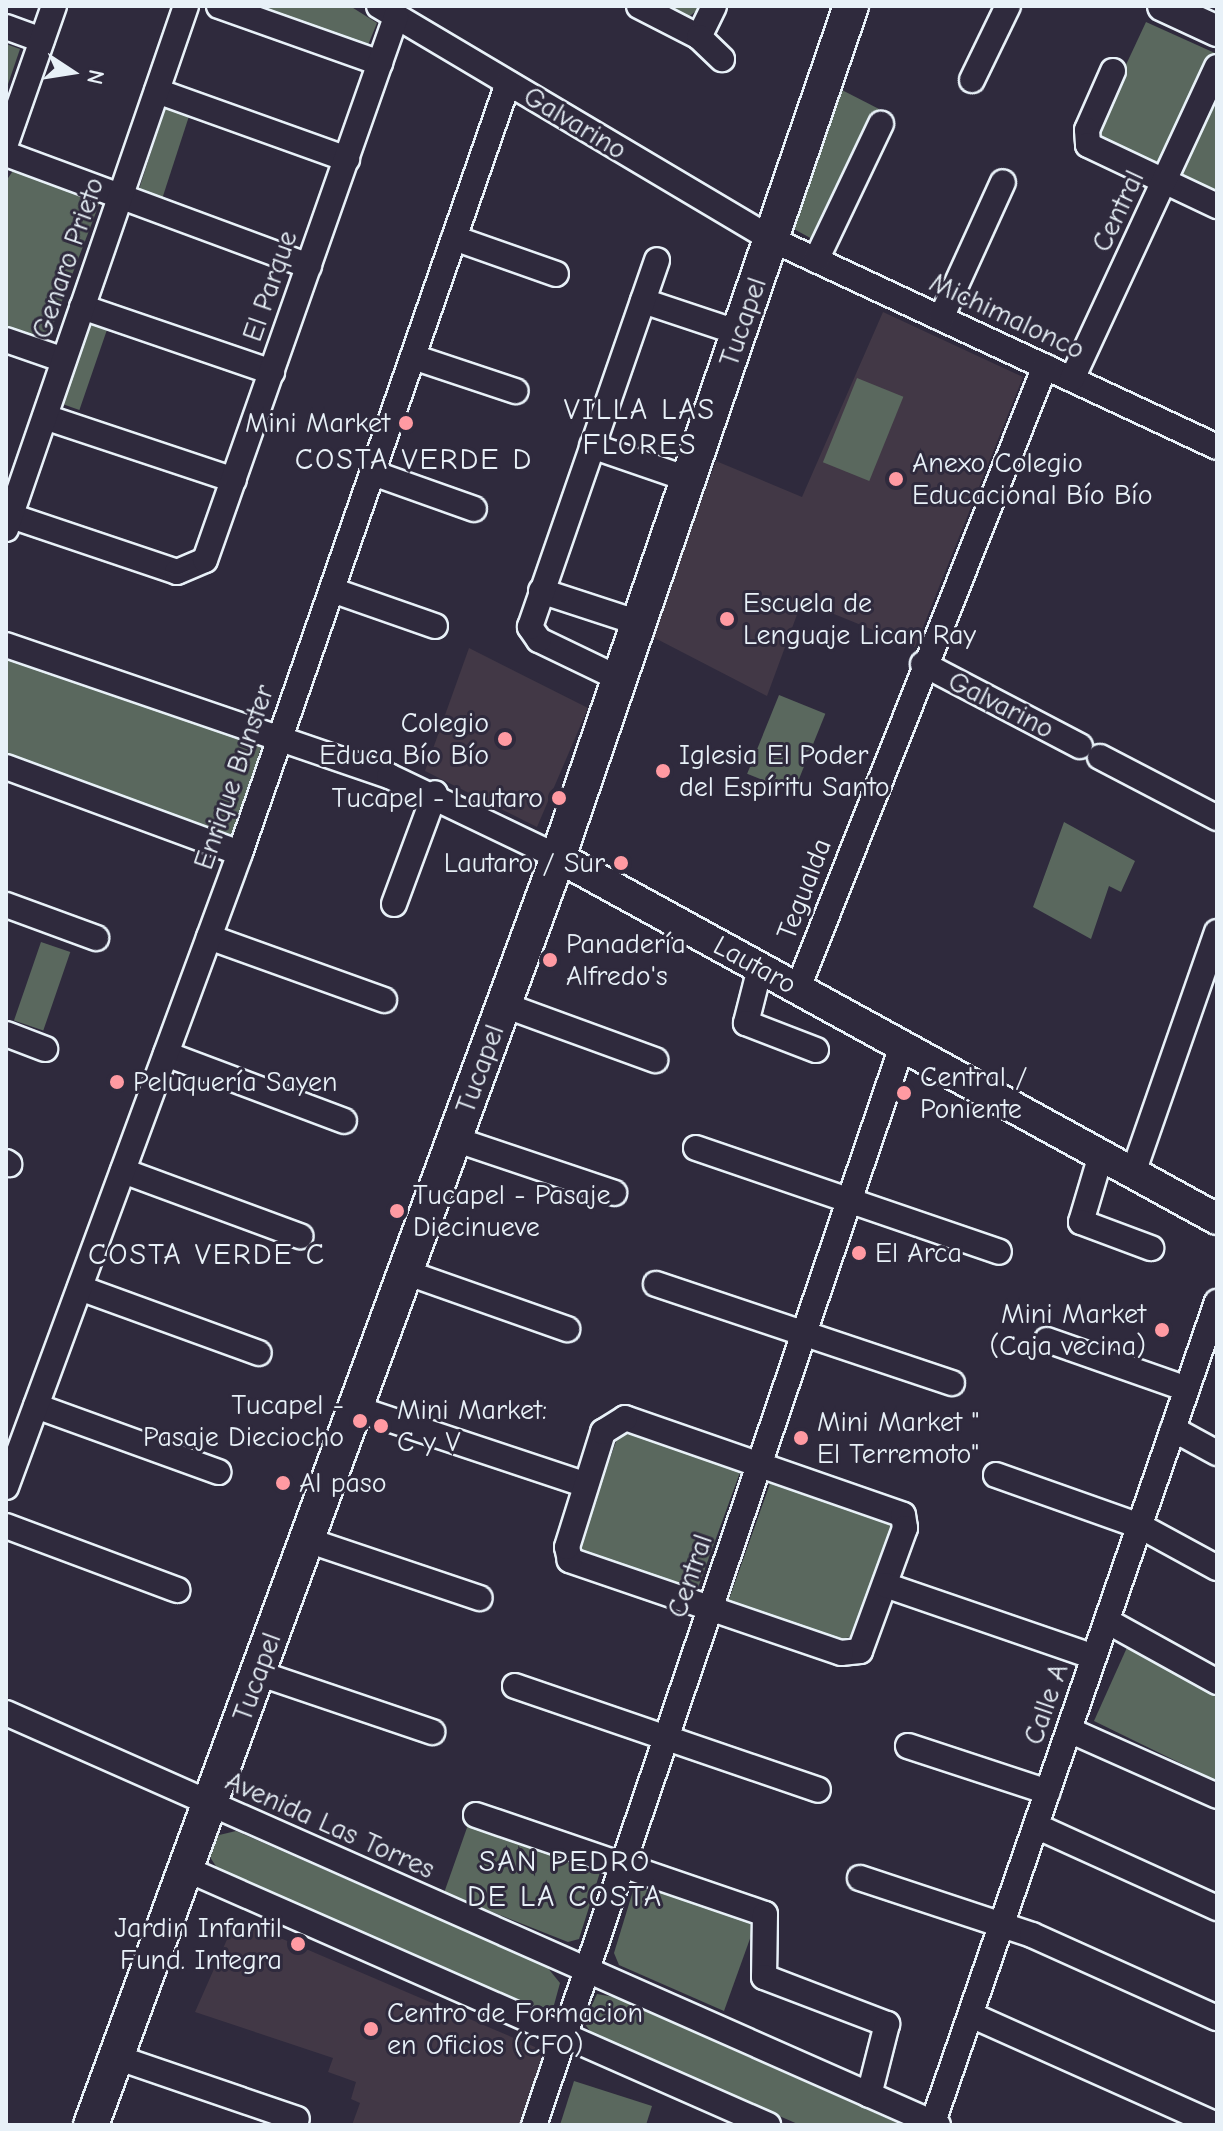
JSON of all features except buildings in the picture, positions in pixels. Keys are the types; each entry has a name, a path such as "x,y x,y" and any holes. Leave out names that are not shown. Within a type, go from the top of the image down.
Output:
{"main road":[{"name":"Tucapel","path":"91,2125 558,857 851,6"}],"street":[{"path":"6,143 54,6"},
{"name":"Genaro Prieto","path":"8,522 186,6"},
{"path":"219,6 380,63"},
{"path":"639,6 699,37 722,59"},
{"path":"699,37 714,6"},
{"path":"972,80 1008,6"},
{"path":"1163,6 1217,31"},
{"name":"El Parque","path":"8,522 169,570 193,569 208,553 380,63 388,11"},
{"name":"Galvarino","path":"388,11 771,239"},
{"path":"6,27 42,40"},
{"name":"Central","path":"1072,379 1217,67"},
{"path":"1113,71 1086,141 1217,206"},
{"name":"Enrique Bunster","path":"6,1487 240,853 508,83"},
{"path":"157,91 347,159"},
{"path":"816,260 881,124"},
{"path":"6,154 309,266"},
{"path":"941,318 1003,182"},
{"path":"454,238 556,274"},
{"name":"Michimalonco","path":"771,239 1072,379 1214,438"},
{"path":"620,679 534,637 541,591 657,260"},
{"path":"643,301 739,333"},
{"path":"82,307 272,372"},
{"path":"6,340 64,360"},
{"path":"413,357 515,391"},
{"name":"Tegualda","path":"798,988 923,664 1045,366"},
{"path":"45,417 234,480"},
{"path":"592,446 688,479"},
{"path":"373,473 474,509"},
{"path":"332,590 435,626"},
{"path":"541,591 639,623"},
{"name":"Lautaro","path":"6,645 281,737 435,793 558,857 1217,1219"},
{"name":"Galvarino","path":"923,664 1217,818"},
{"path":"6,767 240,853"},
{"path":"394,904 435,793"},
{"path":"6,905 96,938"},
{"path":"1133,1173 1217,932"},
{"path":"209,937 384,1000"},
{"path":"760,968 746,1023 816,1050"},
{"path":"504,1005 655,1060"},
{"path":"6,1034 45,1049"},
{"name":"Central","path":"534,2125 902,1046"},
{"path":"166,1054 344,1121"},
{"path":"454,1139 614,1193"},
{"path":"696,1148 999,1252"},
{"path":"1101,1155 1081,1222 1151,1248"},
{"path":"123,1171 300,1236"},
{"path":"405,1272 567,1329"},
{"path":"656,1284 952,1383"},
{"path":"80,1288 259,1353"},
{"name":"Calle A","path":"935,2124 1187,1389 1211,1337 1217,1302"},
{"path":"1047,1340 1187,1389"},
{"path":"36,1406 218,1472"},
{"path":"355,1408 586,1485"},
{"path":"619,1418 903,1515 885,1585 855,1653 711,1609 570,1560 567,1547 586,1485 605,1427 619,1418"},
{"path":"1173,1429 1217,1453"},
{"path":"996,1475 1140,1526 1217,1568"},
{"path":"6,1526 177,1590"},
{"path":"307,1540 479,1598"},
{"path":"885,1585 1094,1657"},
{"path":"1107,1621 1217,1682"},
{"path":"258,1673 432,1732"},
{"path":"515,1686 818,1790"},
{"name":"Avenida Las Torres","path":"6,1713 935,2124"},
{"path":"1069,1730 1217,1796"},
{"path":"908,1746 1048,1792"},
{"path":"476,1815 765,1914 764,1977 884,2020 888,2040 869,2095"},
{"path":"1036,1826 1217,1908"},
{"path":"186,1869 768,2125"},
{"path":"860,1878 1002,1925 1217,2018"},
{"path":"971,2015 1217,2125"},
{"path":"116,2057 297,2119"}],"shaded area":[{"name":"Anexo Colegio Educacional Bío Bío","path":"883,312 1023,377 915,647 802,601 767,696 651,636 716,461 802,497"},
{"name":"Colegio Educa Bío Bío","path":"469,648 588,708 537,827 425,771"},
{"name":"Centro de Formacion en Oficios (CFO)","path":"236,1919 535,2047 544,2061 522,2125 352,2125 360,2103 351,2099 356,2082 328,2072 333,2058 195,2012"}],"green space":[{"path":"256,6 350,6 377,23 368,45"},
{"path":"660,6 702,6 685,20"},
{"path":"1146,22 1217,54 1217,198 1102,143 1096,129"},
{"path":"6,44 20,49 6,90"},
{"path":"840,89 879,109 816,241 792,228"},
{"path":"166,106 190,114 162,198 138,191"},
{"path":"17,165 100,202 46,343 6,330 6,181"},
{"path":"86,317 109,325 79,410 57,402"},
{"path":"857,378 903,397 869,481 823,462"},
{"path":"6,657 262,744 236,831 224,837 6,759"},
{"path":"779,695 825,714 794,793 747,774"},
{"path":"1064,822 1135,861 1121,892 1109,886 1091,939 1033,907"},
{"path":"41,942 70,952 43,1031 14,1020"},
{"path":"621,1428 740,1471 695,1595 576,1552"},
{"path":"772,1478 884,1518 894,1530 859,1635 837,1640 728,1602"},
{"path":"1129,1643 1217,1691 1217,1781 1094,1721"},
{"path":"469,1822 601,1869 579,1939 568,1942 444,1893"},
{"path":"236,1831 547,1967 560,1983 554,2005 530,2010 221,1874 208,1854 215,1836"},
{"path":"636,1881 756,1922 724,2011 619,1965 614,1953"},
{"path":"597,1994 614,1997 902,2125 800,2125 593,2035 584,2023"},
{"path":"574,2081 652,2106 646,2125 560,2125"}],"place":[{"name":"Mini Market","path":"406,423"},
{"name":"Anexo Colegio Educacional Bío Bío","path":"896,479"},
{"name":"Escuela de Lenguaje Lican Ray","path":"727,619"},
{"name":"Colegio Educa Bío Bío","path":"505,739"},
{"name":"Iglesia El Poder del Espíritu Santo","path":"663,771"},
{"name":"Tucapel - Lautaro","path":"559,798"},
{"name":"Lautaro / Sur","path":"621,863"},
{"name":"Panadería Alfredo's","path":"550,960"},
{"name":"Peluquería Sayen","path":"117,1082"},
{"name":"Central / Poniente","path":"904,1093"},
{"name":"Tucapel - Pasaje Diecinueve","path":"397,1211"},
{"name":"El Arca","path":"859,1253"},
{"name":"Mini Market (Caja vecina)","path":"1162,1330"},
{"name":"Tucapel - Pasaje Dieciocho","path":"360,1421"},
{"name":"Mini Market: C y V","path":"381,1426"},
{"name":"Mini Market \" El Terremoto\"","path":"801,1438"},
{"name":"Al paso","path":"283,1483"},
{"name":"Jardin Infantil Fund. Integra","path":"298,1944"},
{"name":"Centro de Formacion en Oficios (CFO)","path":"371,2029"}],"district":[{"name":"VILLA LAS FLORES","path":"640,427"},
{"name":"COSTA VERDE D","path":"414,460"},
{"name":"COSTA VERDE C","path":"207,1255"},
{"name":"SAN PEDRO DE LA COSTA","path":"565,1879"}]}
